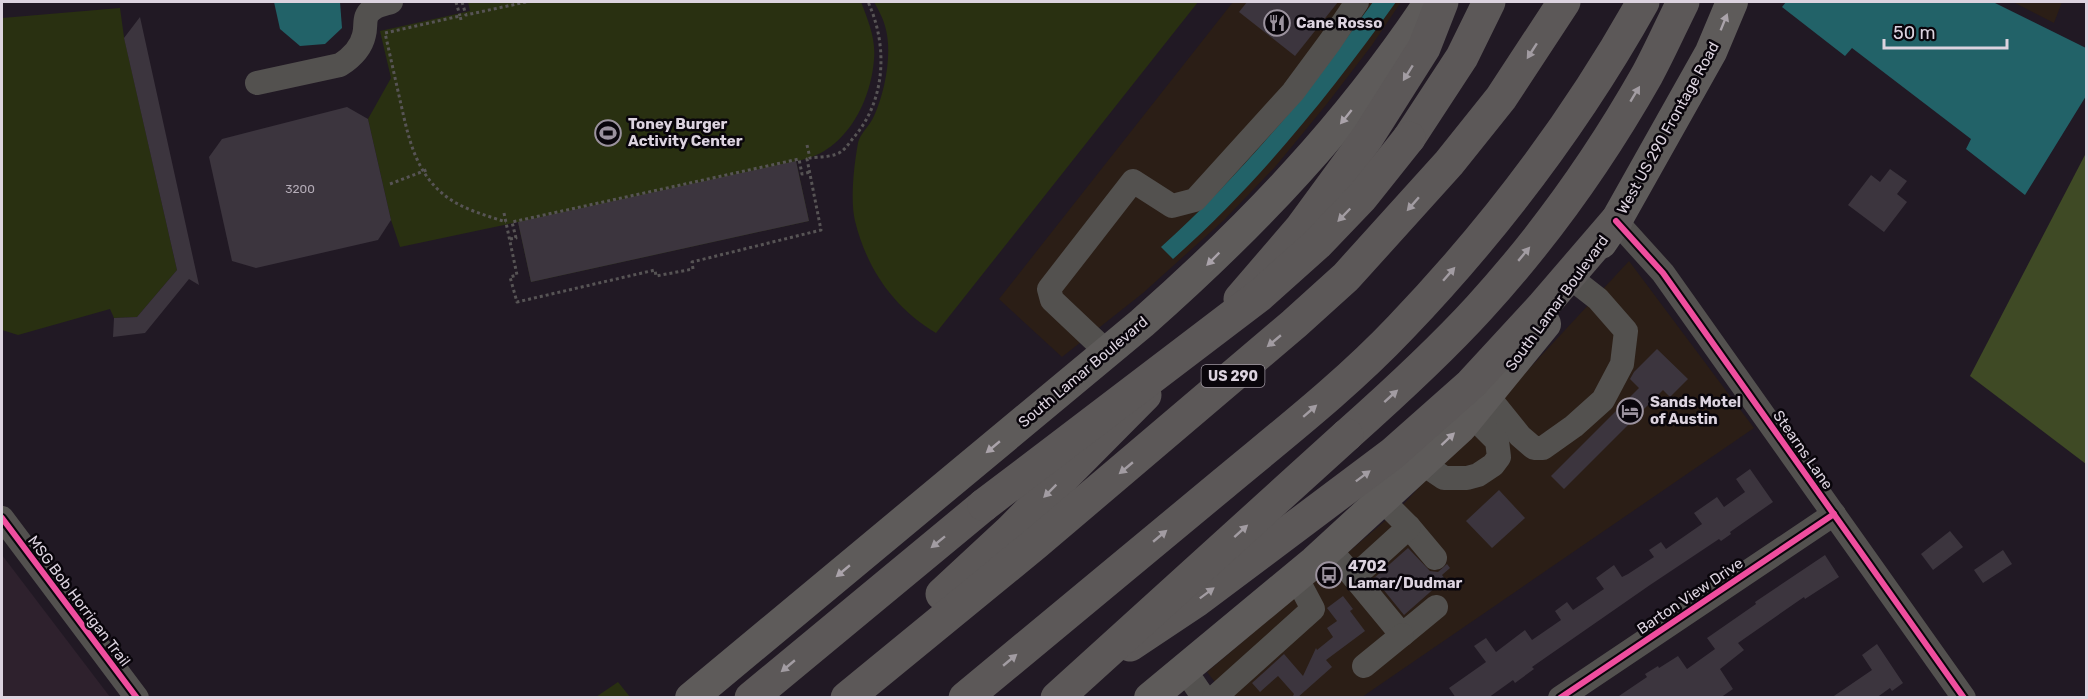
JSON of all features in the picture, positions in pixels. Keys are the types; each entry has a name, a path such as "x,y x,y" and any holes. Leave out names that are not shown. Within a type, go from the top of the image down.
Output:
{"highway":[{"path":"839,698 902,633 1011,530 1237,302 1301,228 1367,138 1424,48 1442,2"},
{"path":"750,698 984,506 1260,295 1317,244 1362,197 1409,138 1462,57 1489,2"},
{"name":"US 290","path":"847,698 1035,544 1346,277 1449,164 1501,98 1564,2"},
{"path":"965,698 1293,425 1399,329 1514,197 1559,136 1622,39 1643,2"},
{"path":"1056,698 1408,381 1479,308 1542,233 1594,161 1647,75 1683,2"},
{"path":"1056,698 1196,601 1392,454 1471,384 1542,307 1616,221"}],"main road":[{"name":"South Lamar Boulevard","path":"691,698 1107,352 1201,270 1308,162 1386,66 1430,2"},
{"name":"West US 290 Frontage Road","path":"1616,221 1712,52 1732,2"},
{"name":"South Lamar Boulevard","path":"1150,698 1329,549 1461,427 1543,327 1616,221"}],"street":[{"path":"257,83 332,67 350,59 364,35 365,20 368,14 372,9 391,2"},
{"path":"1107,352 1052,300 1049,289 1133,181 1172,206 1195,200 1293,92 1357,2"},
{"name":"Stearns Lane","path":"1616,221 1663,273 1834,514 1953,693"},
{"path":"1479,405 1534,448 1543,448 1566,432 1602,400 1622,364 1626,331 1598,299 1575,281"},
{"path":"1422,463 1444,478 1467,478 1478,475 1493,465 1499,458 1497,441 1479,405"},
{"path":"1382,500 1436,558"},
{"name":"Barton View Drive","path":"1560,698 1834,514"},
{"name":"MSG Bob Horrigan Trail","path":"2,519 137,698"},
{"path":"1354,577 1409,527"},
{"path":"1329,549 1402,635"},
{"path":"1214,698 1313,609 1296,577"},
{"path":"1364,666 1436,607"},
{"path":"1246,618 1270,648"},
{"path":"1184,669 1204,698"}],"path":[{"path":"456,2 460,18 385,33 410,143 424,171 443,194 458,204 506,222"},
{"path":"462,2 466,15 526,2"},
{"path":"810,158 841,152 861,129 873,106 878,86 881,52 874,15 868,2"},
{"path":"504,213 518,275 510,277 516,302 655,270 656,276 693,269 692,262 820,230 807,159 810,158 807,145"},
{"path":"510,239 516,238 512,222 799,159 802,174 810,172"},
{"path":"390,184 429,169"}],"shaded area":[{"path":"1233,2 1401,2 1372,45 1275,167 1224,220 1143,293 1062,357 999,299"},
{"path":"2013,2 2062,2 2054,23"},
{"path":"1629,261 1754,428 1362,697 1227,697 1207,672 1399,509"},
{"path":"2,555 110,697 2,697"}],"green space":[{"name":"Toney Burger Activity Center","path":"468,2 861,2 874,44 872,76 852,125 841,138 828,149 813,157 796,161 809,221 531,282 518,222 400,247 391,220 368,119 391,78 380,31 470,11"},
{"path":"874,2 1198,2 936,333 907,311 884,285 867,255 855,221 853,193 858,143 878,106 888,60 885,26"},
{"path":"120,8 124,37 177,270 137,317 114,318 110,309 18,335 2,330 2,18"},
{"path":"2086,153 2086,464 1970,376"},
{"path":"618,682 630,697 596,697"}],"water":[{"path":"274,2 340,2 342,28 325,44 300,46 280,29"},
{"path":"1373,2 1396,2 1292,137 1234,200 1173,259 1161,247 1212,198 1276,129 1312,85"},
{"path":"1786,2 1993,2 2086,48 2086,96 2025,195 1966,149 1971,139 1852,48 1845,56 1782,7"}],"building":[{"path":"1247,2 1338,2 1295,56 1239,12"},
{"path":"140,17 199,285 189,279 145,333 113,337 114,318 137,317 177,270 124,38"},
{"path":"347,107 368,119 391,220 378,240 256,268 232,261 209,157 222,139"},
{"path":"796,161 809,221 531,282 518,222"},
{"path":"1890,169 1907,181 1897,194 1907,202 1884,232 1848,205 1871,175 1880,182"},
{"name":"Sands Motel of Austin","path":"1657,349 1688,379 1670,397 1663,390 1564,489 1551,476 1639,388 1630,379"},
{"path":"1750,469 1773,502 1730,532 1731,534 1721,541 1719,539 1650,585 1532,667 1534,669 1515,683 1513,680 1488,698 1456,698 1449,688 1486,662 1474,646 1486,638 1496,652 1525,630 1532,640 1561,620 1555,611 1567,602 1573,610 1604,589 1596,578 1614,565 1622,577 1628,574 1654,557 1649,550 1661,542 1666,549 1702,524 1694,513 1717,497 1724,507 1745,492 1736,479"},
{"path":"1499,490 1525,518 1492,548 1466,521"},
{"path":"1950,531 1963,547 1933,570 1921,554"},
{"path":"1408,548 1430,571 1438,572 1447,564 1450,568 1442,575 1445,579 1404,615 1374,578"},
{"path":"2003,550 2012,564 1983,583 1974,570"},
{"path":"1825,555 1839,577 1805,599 1804,597 1738,643 1744,650 1720,669 1733,689 1720,698 1616,698 1647,677 1645,674 1678,656 1687,669 1715,649 1707,638 1756,604 1755,602"},
{"path":"1343,596 1353,609 1350,611 1365,631 1326,660 1332,667 1297,698 1292,698 1294,694 1278,676 1260,692 1252,683 1284,654 1303,676 1316,648 1317,650 1333,637 1327,628 1337,621 1327,608"},
{"path":"1877,644 1903,683 1892,691 1890,688 1876,698 1831,698 1872,670 1862,655"}],"cycle path":[{"path":"1616,221 1663,273 1964,698"},
{"path":"1560,698 1834,514"},
{"path":"2,518 137,698"}],"place":[{"name":"Cane Rosso","path":"1277,23"},
{"name":"Toney Burger Activity Center","path":"608,133"},
{"name":"Sands Motel of Austin","path":"1630,411"},
{"name":"4702 Lamar/Dudmar","path":"1329,575"}]}
